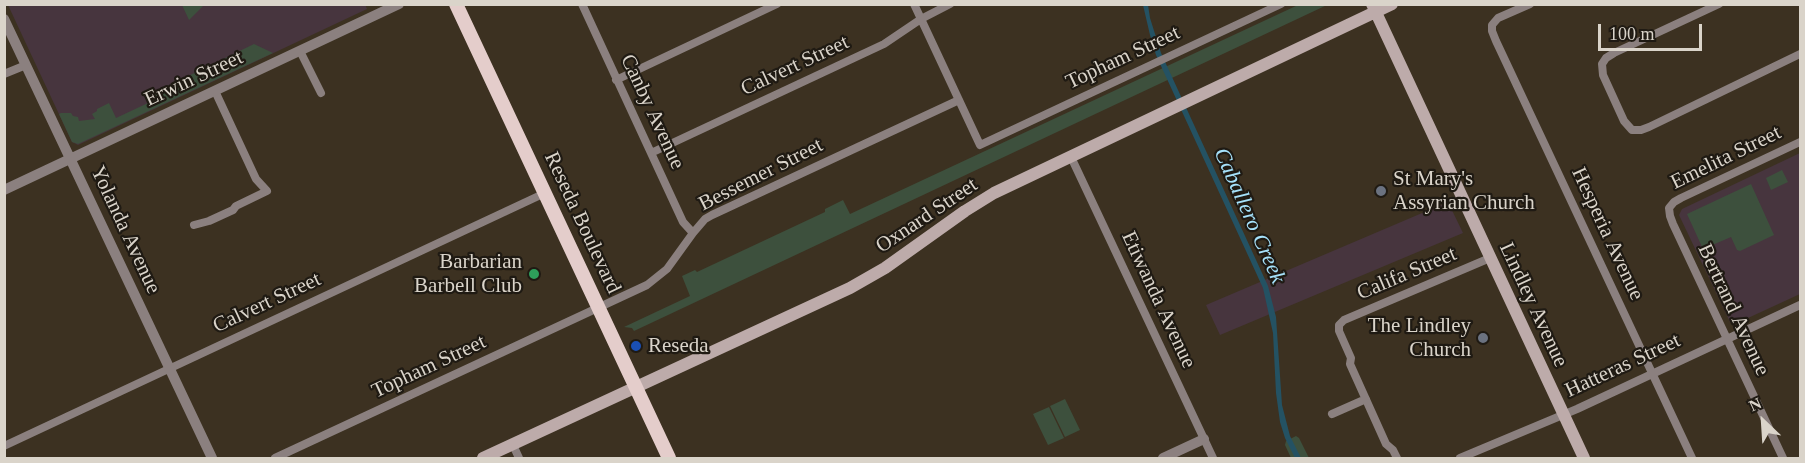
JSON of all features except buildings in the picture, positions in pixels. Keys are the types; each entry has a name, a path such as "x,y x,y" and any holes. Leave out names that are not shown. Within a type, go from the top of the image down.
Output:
{"main road":[{"name":"Reseda Boulevard","path":"456,4 669,459"},
{"name":"Oxnard Street","path":"483,459 850,288 885,268 979,202 1374,8 1392,4"},
{"name":"Lindley Avenue","path":"1374,8 1584,459"}],"street":[{"name":"Erwin Street","path":"4,189 399,4"},
{"path":"616,80 777,4"},
{"path":"914,4 959,100"},
{"name":"Calvert Street","path":"651,153 884,44 921,19 950,4"},
{"name":"Topham Street","path":"959,100 980,145 1281,4"},
{"name":"Hesperia Avenue","path":"1530,4 1498,18 1492,25 1492,31 1692,459"},
{"path":"1719,4 1606,58 1602,64 1603,75 1624,122 1632,130 1649,127 1800,54"},
{"name":"Canby Avenue","path":"584,5 616,80 685,226 693,233"},
{"name":"Yolanda Avenue","path":"4,19 212,459"},
{"path":"300,51 321,93"},
{"path":"4,74 26,65"},
{"path":"194,225 233,210 236,206 267,191 256,178 215,91"},
{"name":"Bessemer Street","path":"599,308 647,285 660,276 705,219 959,100"},
{"name":"Emelita Street","path":"1669,208 1681,198 1800,142"},
{"name":"Etiwanda Avenue","path":"1071,157 1213,459"},
{"name":"Calvert Street","path":"4,446 544,193"},
{"name":"Bertrand Avenue","path":"1669,208 1673,224 1782,459"},
{"name":"Califa Street","path":"1366,399 1350,364 1351,358 1339,331 1339,325 1344,320 1490,258"},
{"name":"Hatteras Street","path":"1460,459 1563,415 1800,305"},
{"name":"Topham Street","path":"275,459 599,308"},
{"path":"1332,414 1366,399 1386,444 1393,450 1397,459"},
{"path":"1163,459 1204,440"},
{"path":"513,445 519,459"}],"shaded area":[{"path":"365,4 367,9 78,145 72,142 8,5"},
{"path":"1800,153 1800,294 1735,324 1730,322 1679,215 1682,209"},
{"path":"1448,202 1463,233 1220,335 1206,305"}],"green space":[{"path":"182,5 204,5 189,20"},
{"path":"1298,5 1327,5 634,331 632,328 624,327 690,296 682,276 695,270 697,272 825,212 825,209 843,200 850,214"},
{"path":"254,44 273,53 78,144 72,142 59,114 71,113 78,117 79,121 95,119 92,114 109,103 116,118 148,103 145,97"},
{"path":"1782,170 1788,182 1771,190 1766,178"},
{"path":"1751,184 1774,235 1740,251 1737,250 1731,237 1703,249 1687,214"},
{"path":"1065,399 1080,430 1065,437 1050,406"},
{"path":"1049,407 1064,438 1048,445 1033,414"},
{"path":"1296,436 1309,458 1291,458 1285,445 1286,441"}],"water":[{"path":"1143,5 1148,5 1161,53 1268,286 1276,317 1282,405 1290,436 1301,458 1295,458 1280,422 1273,333 1263,288 1156,55"}],"place":[{"name":"St Mary's Assyrian Church","path":"1381,191"},
{"name":"Barbarian Barbell Club","path":"534,274"},
{"name":"The Lindley Church","path":"1483,338"},
{"name":"Reseda","path":"636,346"}],"water label":[{"name":"Caballero Creek","path":"1249,216"}]}
